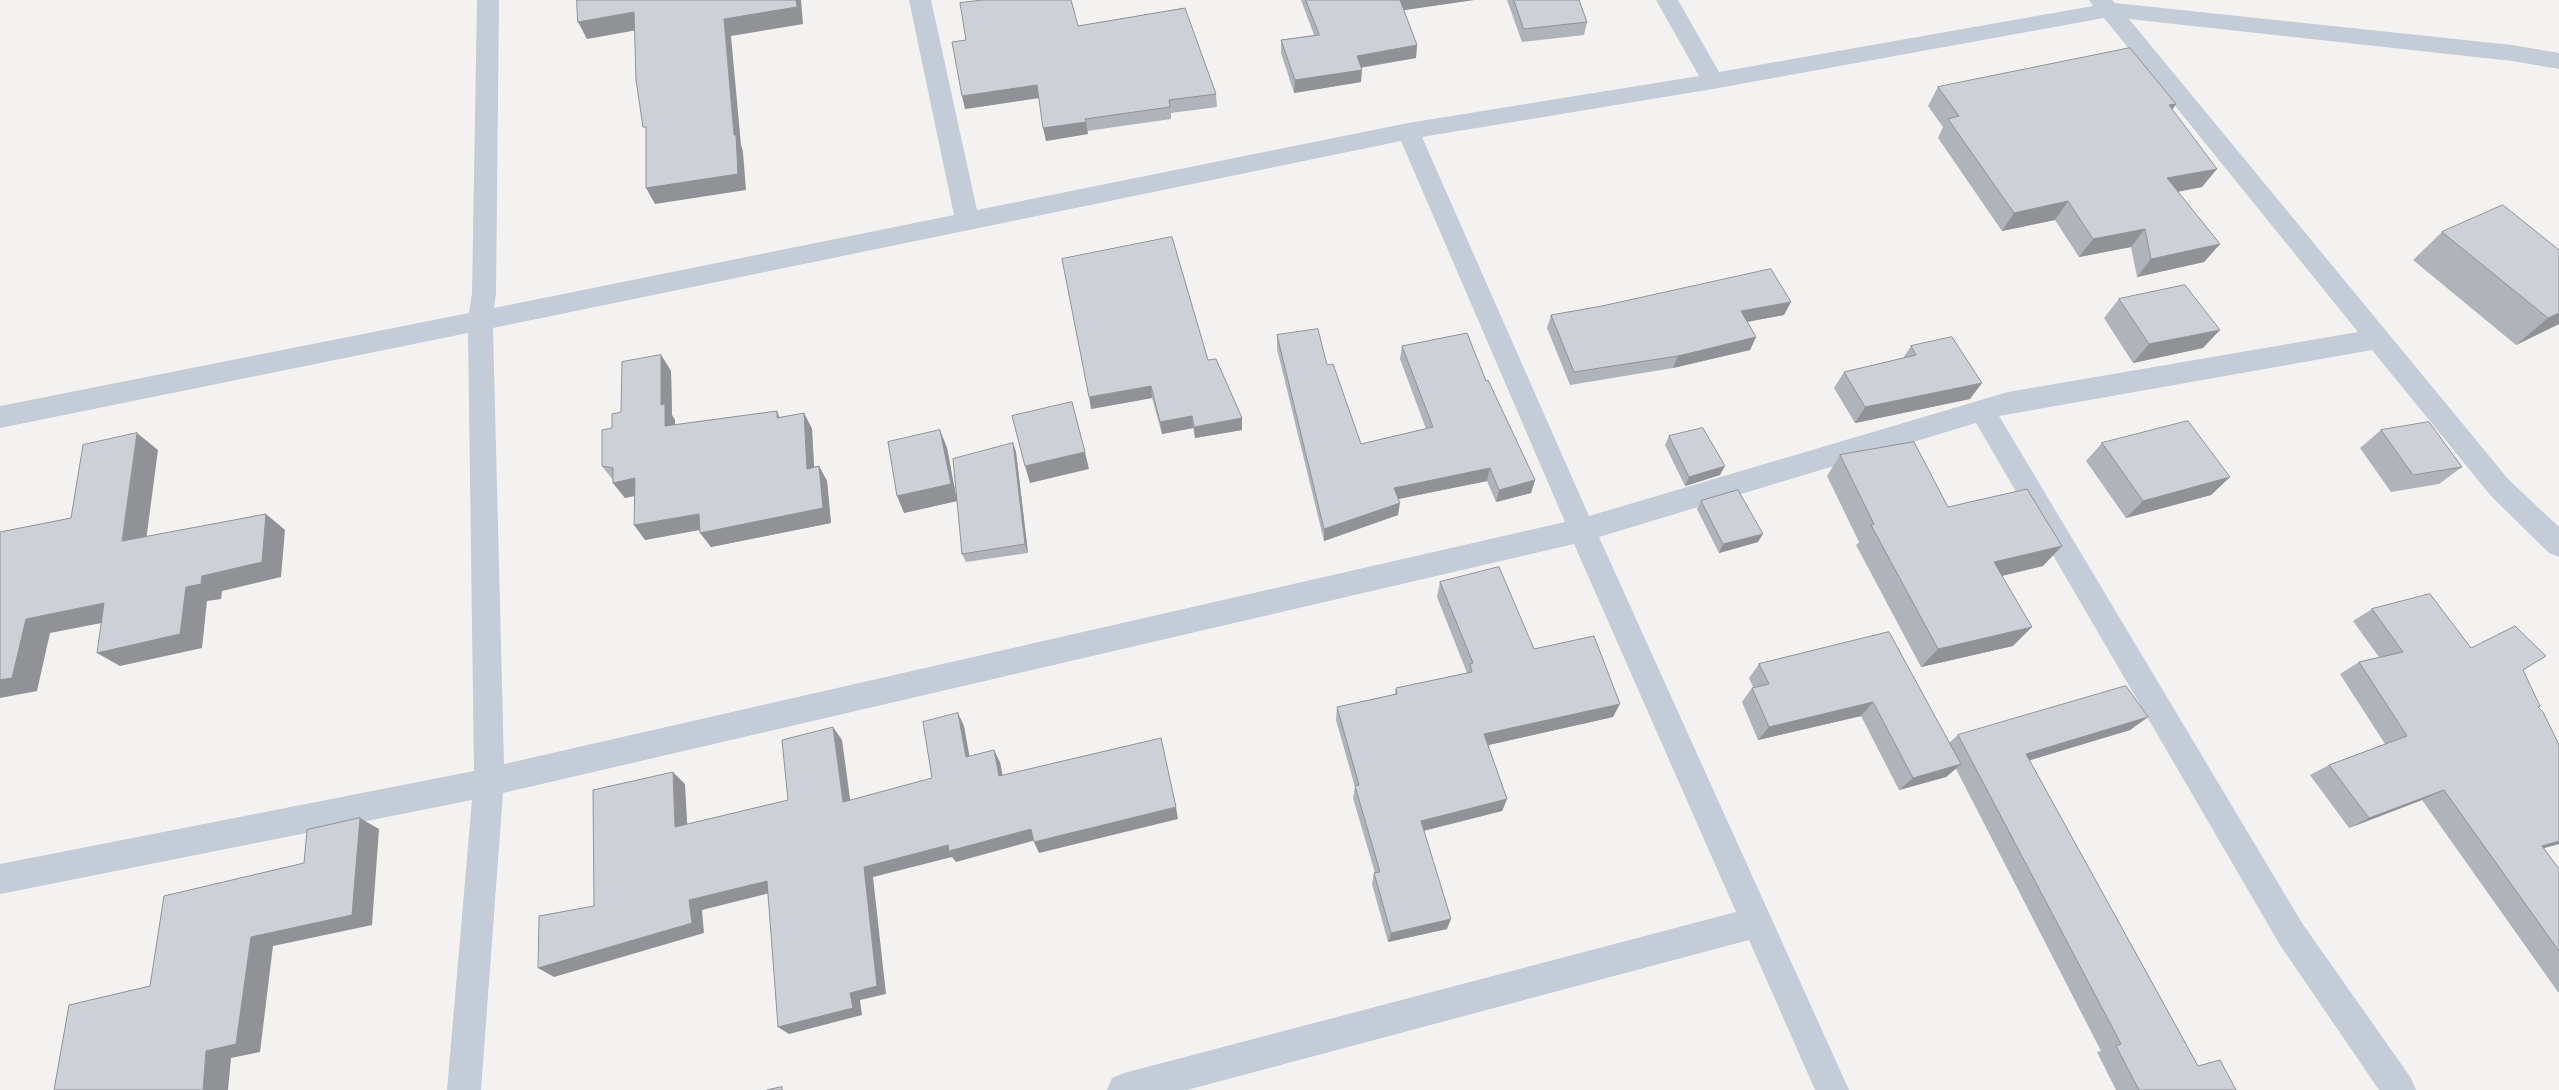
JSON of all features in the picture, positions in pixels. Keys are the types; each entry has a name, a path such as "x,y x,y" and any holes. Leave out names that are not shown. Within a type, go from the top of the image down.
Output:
{"street":[{"path":"464,1090 489,782 480,321 484,293 488,0"},
{"path":"920,0 968,221"},
{"path":"1666,0 1714,81"},
{"path":"0,417 480,321 1408,130 1714,81 2104,5 2188,0"},
{"path":"2104,5 2512,53 2559,61"},
{"path":"2104,5 2500,488 2559,545"},
{"path":"1408,130 1582,530 1832,1090"},
{"path":"0,879 489,782 1582,530 2008,404 2377,339"},
{"path":"1983,412 2291,934 2399,1090"},
{"path":"1124,1090 1757,922"}],"building":[{"path":"577,0 796,0 797,7 724,19 734,135 736,135 738,174 646,188 646,127 643,127 636,80 634,12 578,22"},
{"path":"983,0 1071,0 1078,26 1185,8 1216,94 1169,100 1170,107 1085,119 1086,122 1043,128 1037,85 962,96 952,42 966,40 960,3"},
{"path":"1306,0 1400,0 1417,45 1357,56 1362,70 1295,80 1281,40 1319,35"},
{"path":"1514,0 1579,0 1587,22 1524,29"},
{"path":"2130,48 2176,104 2169,105 2217,169 2167,178 2220,244 2151,259 2145,229 2093,239 2068,201 2014,213 1948,119 1959,116 1938,87"},
{"path":"2503,205 2559,250 2559,313 2548,318 2442,232"},
{"path":"1172,237 1208,360 1216,359 1242,418 1194,427 1192,416 1160,422 1151,386 1089,397 1062,259"},
{"path":"1771,269 1791,302 1741,311 1756,337 1678,356 1574,372 1551,315 1602,306"},
{"path":"2185,285 2220,330 2149,344 2119,299"},
{"path":"1318,329 1327,365 1333,364 1361,444 1433,427 1402,346 1467,333 1486,381 1488,380 1535,480 1499,490 1490,468 1394,488 1400,503 1324,529 1277,335"},
{"path":"1952,337 1982,383 1865,407 1844,372 1916,355 1911,346"},
{"path":"661,355 661,405 665,404 665,426 777,411 777,418 804,413 807,469 819,466 823,508 700,533 699,514 634,525 635,478 613,483 613,468 602,466 602,430 612,428 612,414 621,412 622,362"},
{"path":"1072,402 1085,452 1025,466 1012,416"},
{"path":"2188,421 2230,477 2143,501 2102,443"},
{"path":"2429,422 2462,467 2413,475 2381,430"},
{"path":"1703,428 1725,466 1689,477 1669,436"},
{"path":"940,430 951,484 897,496 888,442"},
{"path":"137,433 122,541 266,514 262,562 202,576 201,584 186,587 180,634 97,653 104,603 26,619 12,678 0,680 0,532 71,518 83,445"},
{"path":"1914,442 1948,507 2027,489 2062,546 1994,562 2032,627 1938,649 1871,525 1874,524 1840,455"},
{"path":"1013,443 1025,544 962,554 953,459"},
{"path":"1738,490 1763,534 1723,544 1701,501"},
{"path":"1499,567 1534,649 1594,636 1620,704 1484,734 1507,799 1421,821 1451,919 1391,933 1374,873 1380,872 1355,786 1359,785 1337,707 1397,694 1396,688 1472,672 1470,664 1473,663 1440,582"},
{"path":"2430,594 2471,648 2515,626 2546,656 2523,670 2540,706 2538,707 2543,712 2559,745 2559,841 2542,846 2559,869 2559,951 2444,790 2369,818 2329,765 2407,736 2359,662 2403,652 2372,609"},
{"path":"1889,632 1961,764 1913,778 1873,702 1769,727 1752,688 1769,684 1759,664"},
{"path":"2126,686 2148,717 2026,754 2198,1066 2220,1060 2236,1090 2139,1090 2116,1046 2121,1044 1958,735"},
{"path":"958,713 966,757 994,750 999,776 1161,738 1176,807 1034,842 1031,829 949,851 948,845 864,867 877,986 850,993 853,1008 778,1027 767,881 689,900 692,923 538,968 539,916 594,906 593,790 673,772 675,827 788,800 782,740 833,727 843,802 932,778 923,722"},
{"path":"360,818 352,915 251,937 236,1044 206,1051 203,1090 54,1090 69,1005 150,986 164,896 304,863 307,830"},
{"path":"782,1087 782,1090 767,1090"}]}
